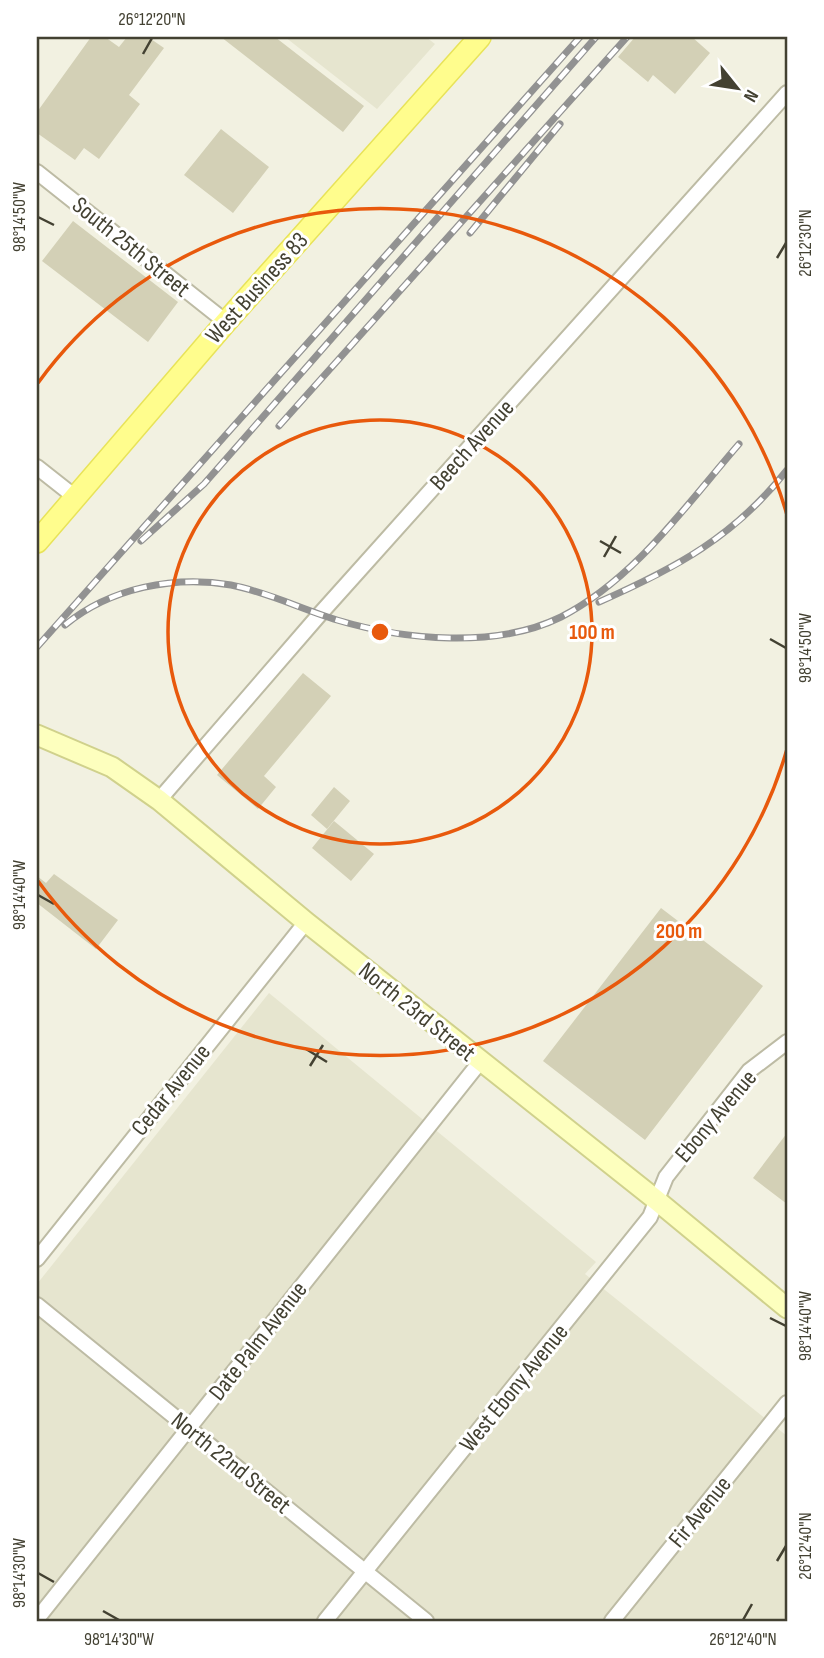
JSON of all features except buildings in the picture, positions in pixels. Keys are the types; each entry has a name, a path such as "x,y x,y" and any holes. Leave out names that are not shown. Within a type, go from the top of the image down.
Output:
{"main road":[{"name":"West Business 83","path":"37,542 226,322 480,37"},
{"name":"North 23rd Street","path":"37,735 112,767 159,800 306,922 655,1199 787,1308"}],"street":[{"name":"Beech Avenue","path":"159,800 320,614 787,93"},
{"name":"South 25th Street","path":"37,172 226,322"},
{"path":"37,467 75,497"},
{"name":"Cedar Avenue","path":"37,1259 306,922"},
{"name":"Ebony Avenue","path":"655,1199 666,1177 749,1071 787,1042"},
{"name":"Date Palm Avenue","path":"37,1619 480,1062"},
{"name":"West Ebony Avenue","path":"364,1572 603,1278 650,1217 655,1199"},
{"name":"North 22nd Street","path":"37,1304 426,1621"},
{"name":"Fir Avenue","path":"612,1621 787,1403"},
{"path":"325,1621 364,1572"}],"shaded area":[{"path":"285,37 426,37 435,44 377,109"},
{"path":"269,993 596,1262 585,1274 787,1436 787,1621 37,1621 37,1284"}],"railway":[{"path":"37,647 580,37"},
{"path":"141,541 204,484 596,37"},
{"path":"279,426 627,37"},
{"path":"470,233 560,124"},
{"path":"65,625 83,612 122,593 165,584 209,582 244,588 337,620 391,632 450,638 479,637 508,634 535,627 561,617 613,583 679,516 739,444"},
{"path":"599,602 678,563 725,532 767,494 787,470"}]}
